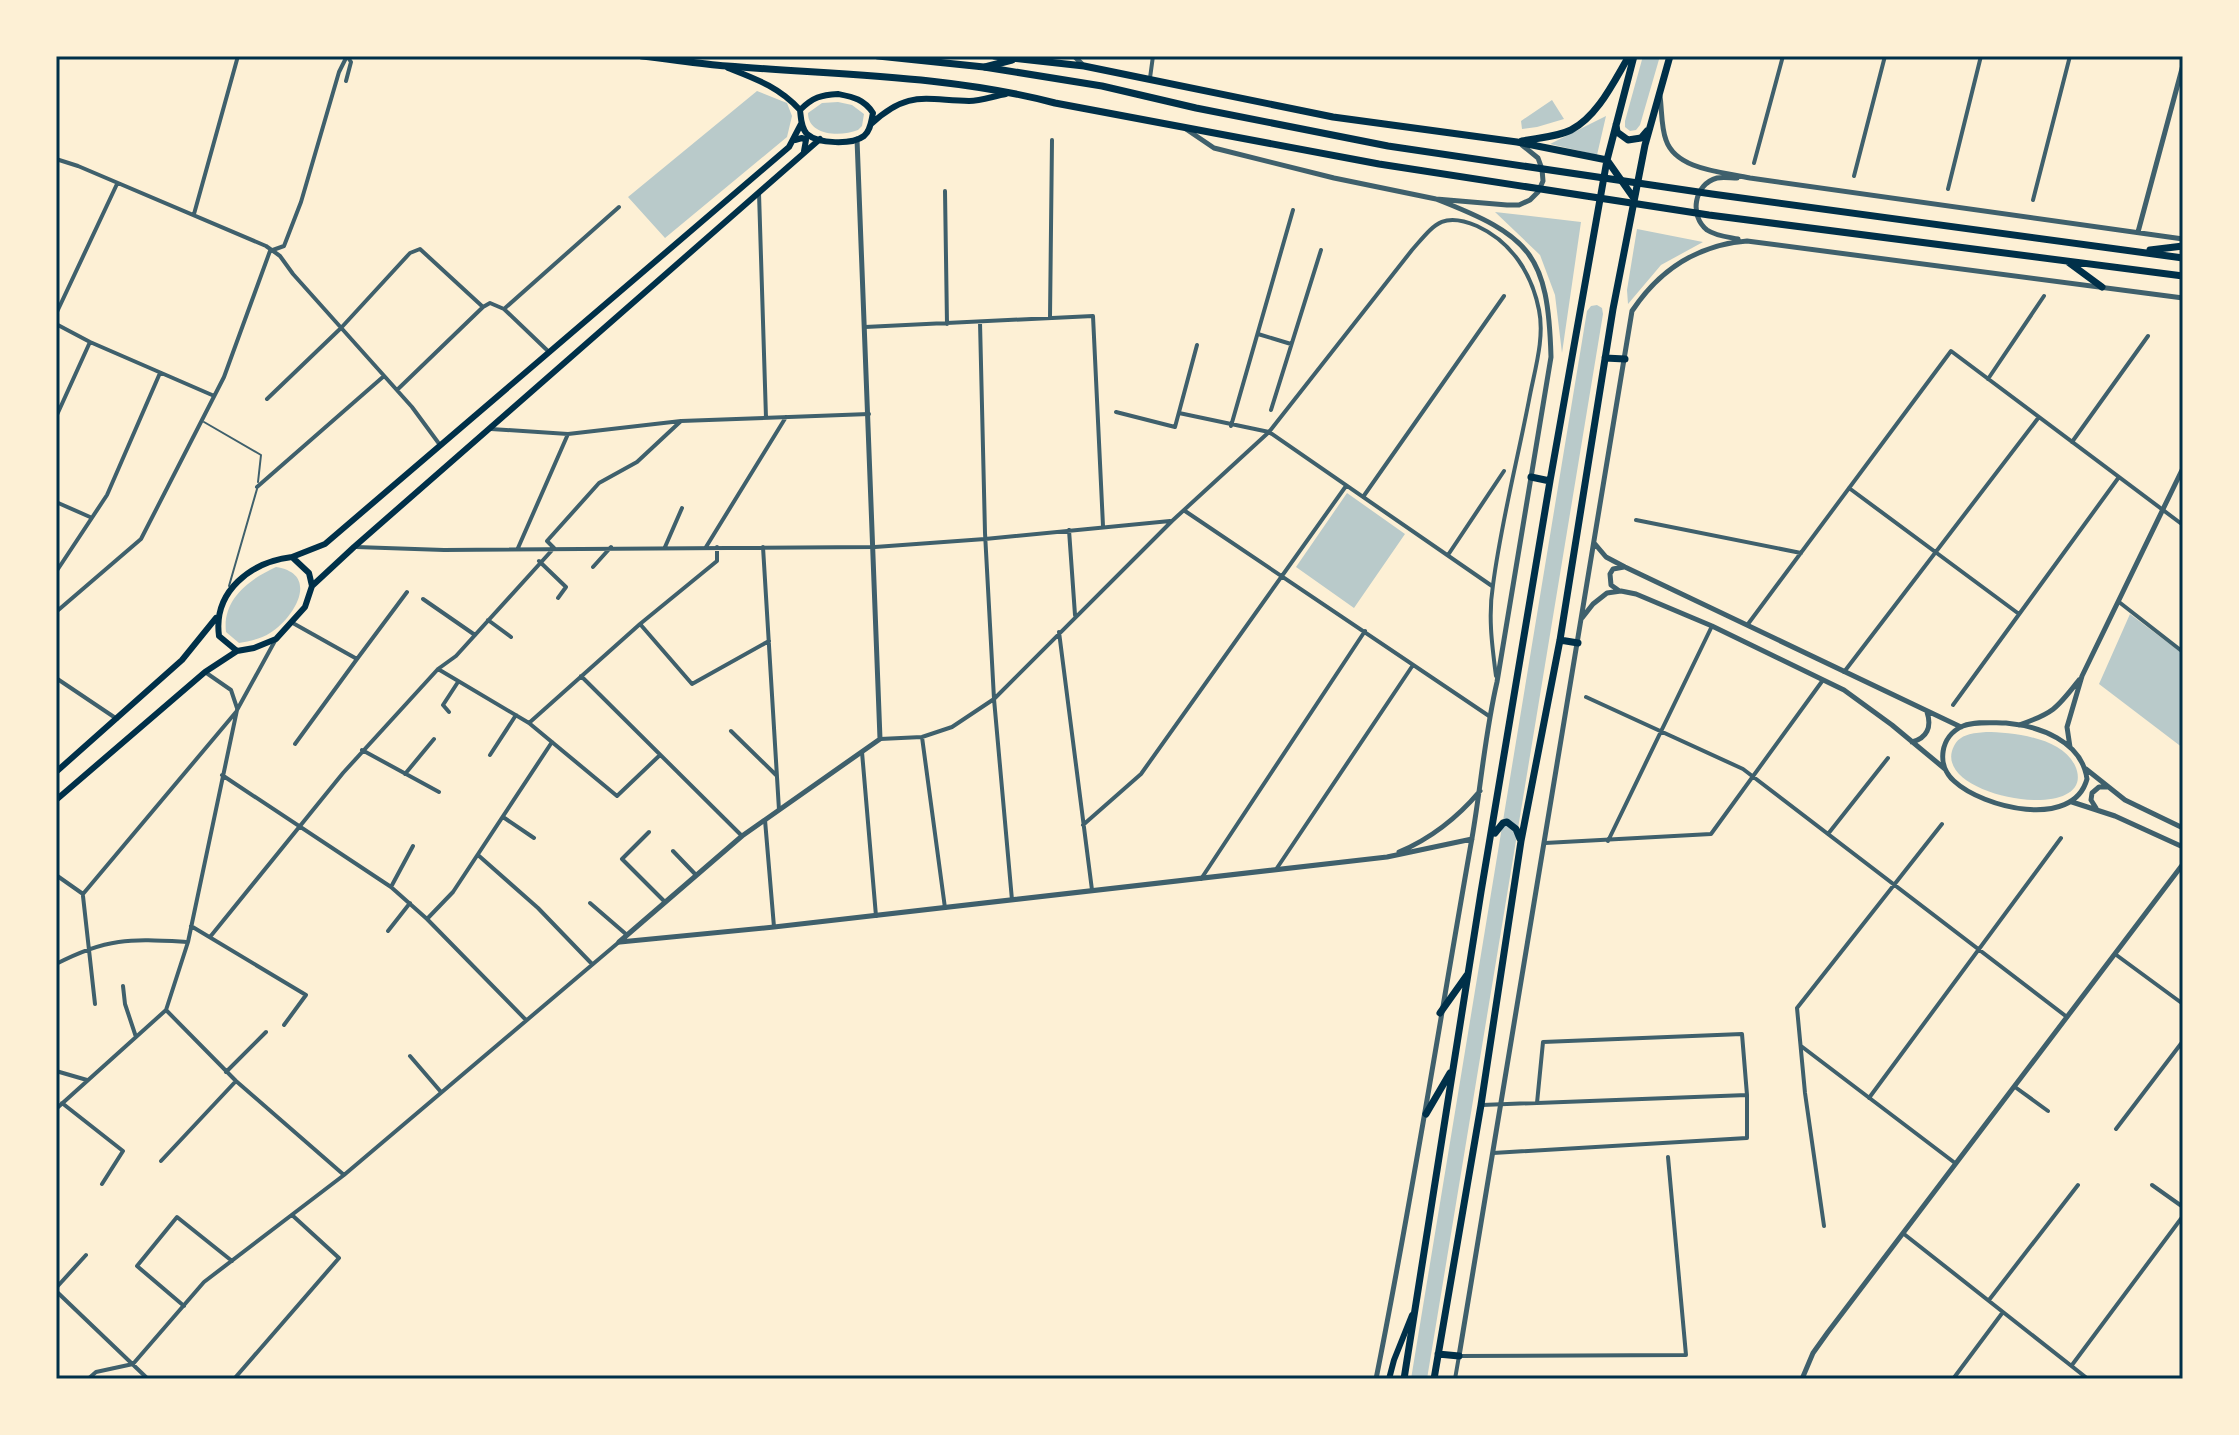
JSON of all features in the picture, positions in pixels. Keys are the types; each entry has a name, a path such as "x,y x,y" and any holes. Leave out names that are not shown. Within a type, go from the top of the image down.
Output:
{"main road":[{"path":"642,56 724,66 905,78 1013,92 1186,129 1379,164 1709,215 2183,276"},
{"path":"878,56 984,67 1102,86 1388,146 2183,258"},
{"path":"994,56 1084,66 1333,117 1517,142 1607,160 1633,197"},
{"path":"1517,142 1570,131 1603,99 1631,56"},
{"path":"1404,1379 1550,481 1607,160 1631,56"},
{"path":"1434,1379 1481,1105 1521,841 1560,640 1633,197 1670,56"},
{"path":"984,67 1021,58"},
{"path":"724,66 772,86 800,110 801,124 807,134 820,139 844,141 863,137 871,124 898,103 923,97 973,101 1013,92"},
{"path":"800,110 820,95 855,97 867,103 873,113 871,124"},
{"path":"1616,119 1617,132 1628,140 1641,138 1649,128"},
{"path":"789,147 801,124"},
{"path":"56,772 182,660 216,618 227,595 248,572 274,559 292,557 325,544 798,138 806,140 807,146 799,157"},
{"path":"56,800 205,672 237,651 276,639 305,607 312,586 354,547 820,139"},
{"path":"2135,251 2183,246"},
{"path":"2067,261 2102,287"},
{"path":"1605,358 1625,359"},
{"path":"1531,477 1550,481"},
{"path":"292,557 309,573 312,586"},
{"path":"216,618 219,636 237,651"},
{"path":"1560,640 1578,643"},
{"path":"1492,838 1497,828 1507,822 1516,829 1521,841"},
{"path":"1440,1013 1468,973"},
{"path":"1426,1114 1453,1067"},
{"path":"1389,1379 1415,1308"},
{"path":"1438,1354 1459,1356"}],"street":[{"path":"194,214 233,65 238,56"},
{"path":"270,251 284,246 301,202 339,72 347,56 351,62 346,81"},
{"path":"1074,56 1084,66"},
{"path":"1149,80 1153,56"},
{"path":"1754,163 1783,56"},
{"path":"1854,176 1885,56"},
{"path":"1948,189 1981,56"},
{"path":"2033,200 2070,56"},
{"path":"2138,232 2183,65"},
{"path":"1659,91 1665,140 1674,155 1690,164 1750,178 2183,239"},
{"path":"1186,129 1214,148 1334,178 1436,199 1507,205 1519,205 1530,200 1543,181 1538,158 1517,142"},
{"path":"857,139 880,739"},
{"path":"1050,318 1052,140"},
{"path":"56,159 194,214 266,246 280,256 397,390 440,445"},
{"path":"1750,178 1718,178 1707,183 1699,191 1696,202 1696,214 1701,224 1710,232 1747,241 2183,298"},
{"path":"56,314 117,184"},
{"path":"945,191 947,324"},
{"path":"759,193 766,418"},
{"path":"1376,1379 1426,1114 1440,1013 1480,790 1489,716 1551,357 1546,287 1521,243 1476,214 1436,199"},
{"path":"504,309 619,207"},
{"path":"1231,426 1293,210"},
{"path":"88,1379 96,1372 133,1364 204,1282 344,1175 742,836 880,739 922,737 952,727 994,699 1075,615 1269,432 1412,250 1434,225 1446,219 1458,219 1477,226 1500,239 1531,280 1540,313 1534,375 1492,586 1490,627 1497,682"},
{"path":"1455,1379 1632,311 1654,281 1682,260 1713,246 1747,241"},
{"path":"267,399 341,328 410,253 420,249 483,307"},
{"path":"1271,410 1321,250"},
{"path":"56,612 141,539 203,421 212,395 224,377 270,251"},
{"path":"1363,497 1504,296"},
{"path":"1988,379 2044,296"},
{"path":"397,390 490,303 504,309 549,353"},
{"path":"865,327 1093,316 1103,526"},
{"path":"980,322 985,539 994,699 1012,900"},
{"path":"56,324 212,395"},
{"path":"1258,334 1291,344"},
{"path":"2072,442 2148,336"},
{"path":"56,417 90,342"},
{"path":"1116,412 1175,427 1197,345"},
{"path":"1748,624 1951,351 2183,525"},
{"path":"56,572 107,495 160,373"},
{"path":"257,487 384,376"},
{"path":"1179,413 1269,432 1492,586"},
{"path":"488,429 568,434 681,421 869,414"},
{"path":"706,547 786,417"},
{"path":"1844,672 2039,417"},
{"path":"554,548 547,541 599,483 637,462 681,421"},
{"path":"518,548 568,434"},
{"path":"2070,747 2067,727 2082,676 2183,468"},
{"path":"1448,555 1504,471"},
{"path":"1953,705 2119,477"},
{"path":"1083,825 1141,774 1346,486"},
{"path":"1849,488 2019,614"},
{"path":"56,502 90,518"},
{"path":"665,547 682,508"},
{"path":"1185,511 1489,716"},
{"path":"1636,520 1801,553"},
{"path":"354,547 444,550 875,547 1172,521"},
{"path":"1069,530 1075,615"},
{"path":"1594,542 1606,557 1625,567 1961,727"},
{"path":"593,567 611,547"},
{"path":"529,723 640,624 717,561 717,547"},
{"path":"763,547 779,810"},
{"path":"210,937 362,750 438,669 456,656 554,548"},
{"path":"539,561 566,587 558,598"},
{"path":"1621,591 1609,580 1613,569 1625,567"},
{"path":"1582,619 1593,604 1607,593 1621,591 1636,594 1712,626 1844,690 1945,769 1957,784 1984,798 2010,806 2060,807 2071,802 2084,789 2087,779 2082,761 2070,747 2042,731 2019,725 1986,723 1954,731 1944,747 1942,758 1945,769"},
{"path":"295,744 407,592"},
{"path":"423,599 475,635"},
{"path":"2119,602 2183,652"},
{"path":"488,620 511,637"},
{"path":"291,622 357,659"},
{"path":"640,624 692,684 769,641"},
{"path":"1608,841 1712,626"},
{"path":"1201,879 1365,631"},
{"path":"1059,632 1092,890"},
{"path":"95,1004 83,894 237,710 276,639"},
{"path":"1277,868 1413,665"},
{"path":"438,669 529,723 617,796 660,755"},
{"path":"56,1109 166,1010 188,942 237,710 231,690 205,672"},
{"path":"581,676 742,836"},
{"path":"2019,725 2048,715 2082,676"},
{"path":"56,678 117,719"},
{"path":"1545,843 1711,834 1823,680"},
{"path":"449,712 443,705 458,682"},
{"path":"1586,697 1743,769 2067,1017"},
{"path":"1911,742 1925,735 1929,728 1927,712"},
{"path":"490,755 516,715"},
{"path":"731,731 777,777"},
{"path":"922,737 945,908"},
{"path":"405,774 434,739"},
{"path":"427,919 453,892 552,742"},
{"path":"362,750 439,792"},
{"path":"862,752 876,916"},
{"path":"1828,834 1888,758"},
{"path":"2086,769 2125,800 2183,828"},
{"path":"222,775 391,887 427,919 526,1020"},
{"path":"2098,809 2092,803 2092,793 2099,787 2108,788"},
{"path":"1387,857 1438,830 1466,808 1480,790"},
{"path":"2071,802 2098,809 2183,847"},
{"path":"503,817 534,838"},
{"path":"765,820 774,927"},
{"path":"1824,1226 1797,1008 1942,824"},
{"path":"649,832 622,859 665,902"},
{"path":"1869,1098 2061,838"},
{"path":"619,942 876,916 1387,857 1472,839"},
{"path":"391,887 413,846"},
{"path":"673,851 696,875"},
{"path":"478,855 538,908 593,964"},
{"path":"1802,1379 1813,1353 2183,864"},
{"path":"56,875 83,894"},
{"path":"388,931 410,903"},
{"path":"590,903 627,935"},
{"path":"191,926 306,995 284,1025"},
{"path":"56,964 89,947 130,939 188,942"},
{"path":"2115,954 2183,1004"},
{"path":"123,986 125,1004 136,1037"},
{"path":"166,1010 226,1072 344,1175"},
{"path":"226,1072 266,1032"},
{"path":"1493,1153 1747,1138 1742,1034 1543,1042 1537,1103"},
{"path":"2116,1129 2183,1041"},
{"path":"1801,1046 1957,1164"},
{"path":"410,1056 441,1092"},
{"path":"56,1071 87,1080"},
{"path":"161,1161 236,1081"},
{"path":"2015,1087 2048,1111"},
{"path":"1481,1105 1747,1095"},
{"path":"62,1103 123,1151 102,1184"},
{"path":"1459,1356 1686,1355 1668,1157"},
{"path":"1988,1301 2078,1185"},
{"path":"2152,1185 2183,1207"},
{"path":"234,1379 339,1258 292,1215"},
{"path":"2072,1366 2183,1216"},
{"path":"184,1306 137,1266 177,1217 232,1261"},
{"path":"1904,1234 2088,1379"},
{"path":"86,1255 56,1290 148,1379"},
{"path":"1953,1379 2003,1312"}],"lane":[{"path":"203,421 261,455 257,487 227,595"}],"shaded area":[{"path":"1643,56 1660,56 1640,125 1630,131 1625,127 1625,121"},
{"path":"757,91 787,103 792,116 787,137 665,238 628,197"},
{"path":"1552,100 1564,119 1522,129 1521,121"},
{"path":"822,103 852,105 864,114 858,130 843,134 827,133 809,121 808,113"},
{"path":"1606,116 1597,155 1550,144"},
{"path":"1495,212 1581,222 1562,353 1555,295 1540,255"},
{"path":"1637,229 1703,242 1661,265 1628,304 1627,290"},
{"path":"1597,305 1602,308 1603,314 1427,1379 1411,1379 1587,311"},
{"path":"1347,493 1405,534 1354,608 1296,567"},
{"path":"276,567 290,571 297,578 299,597 287,617 270,633 239,643 226,632 228,610 248,584"},
{"path":"2130,614 2183,654 2183,748 2099,684"},
{"path":"1986,732 2038,739 2063,751 2077,771 2075,787 2060,797 2037,800 2011,798 1964,779 1952,764 1954,746 1963,737"}]}
